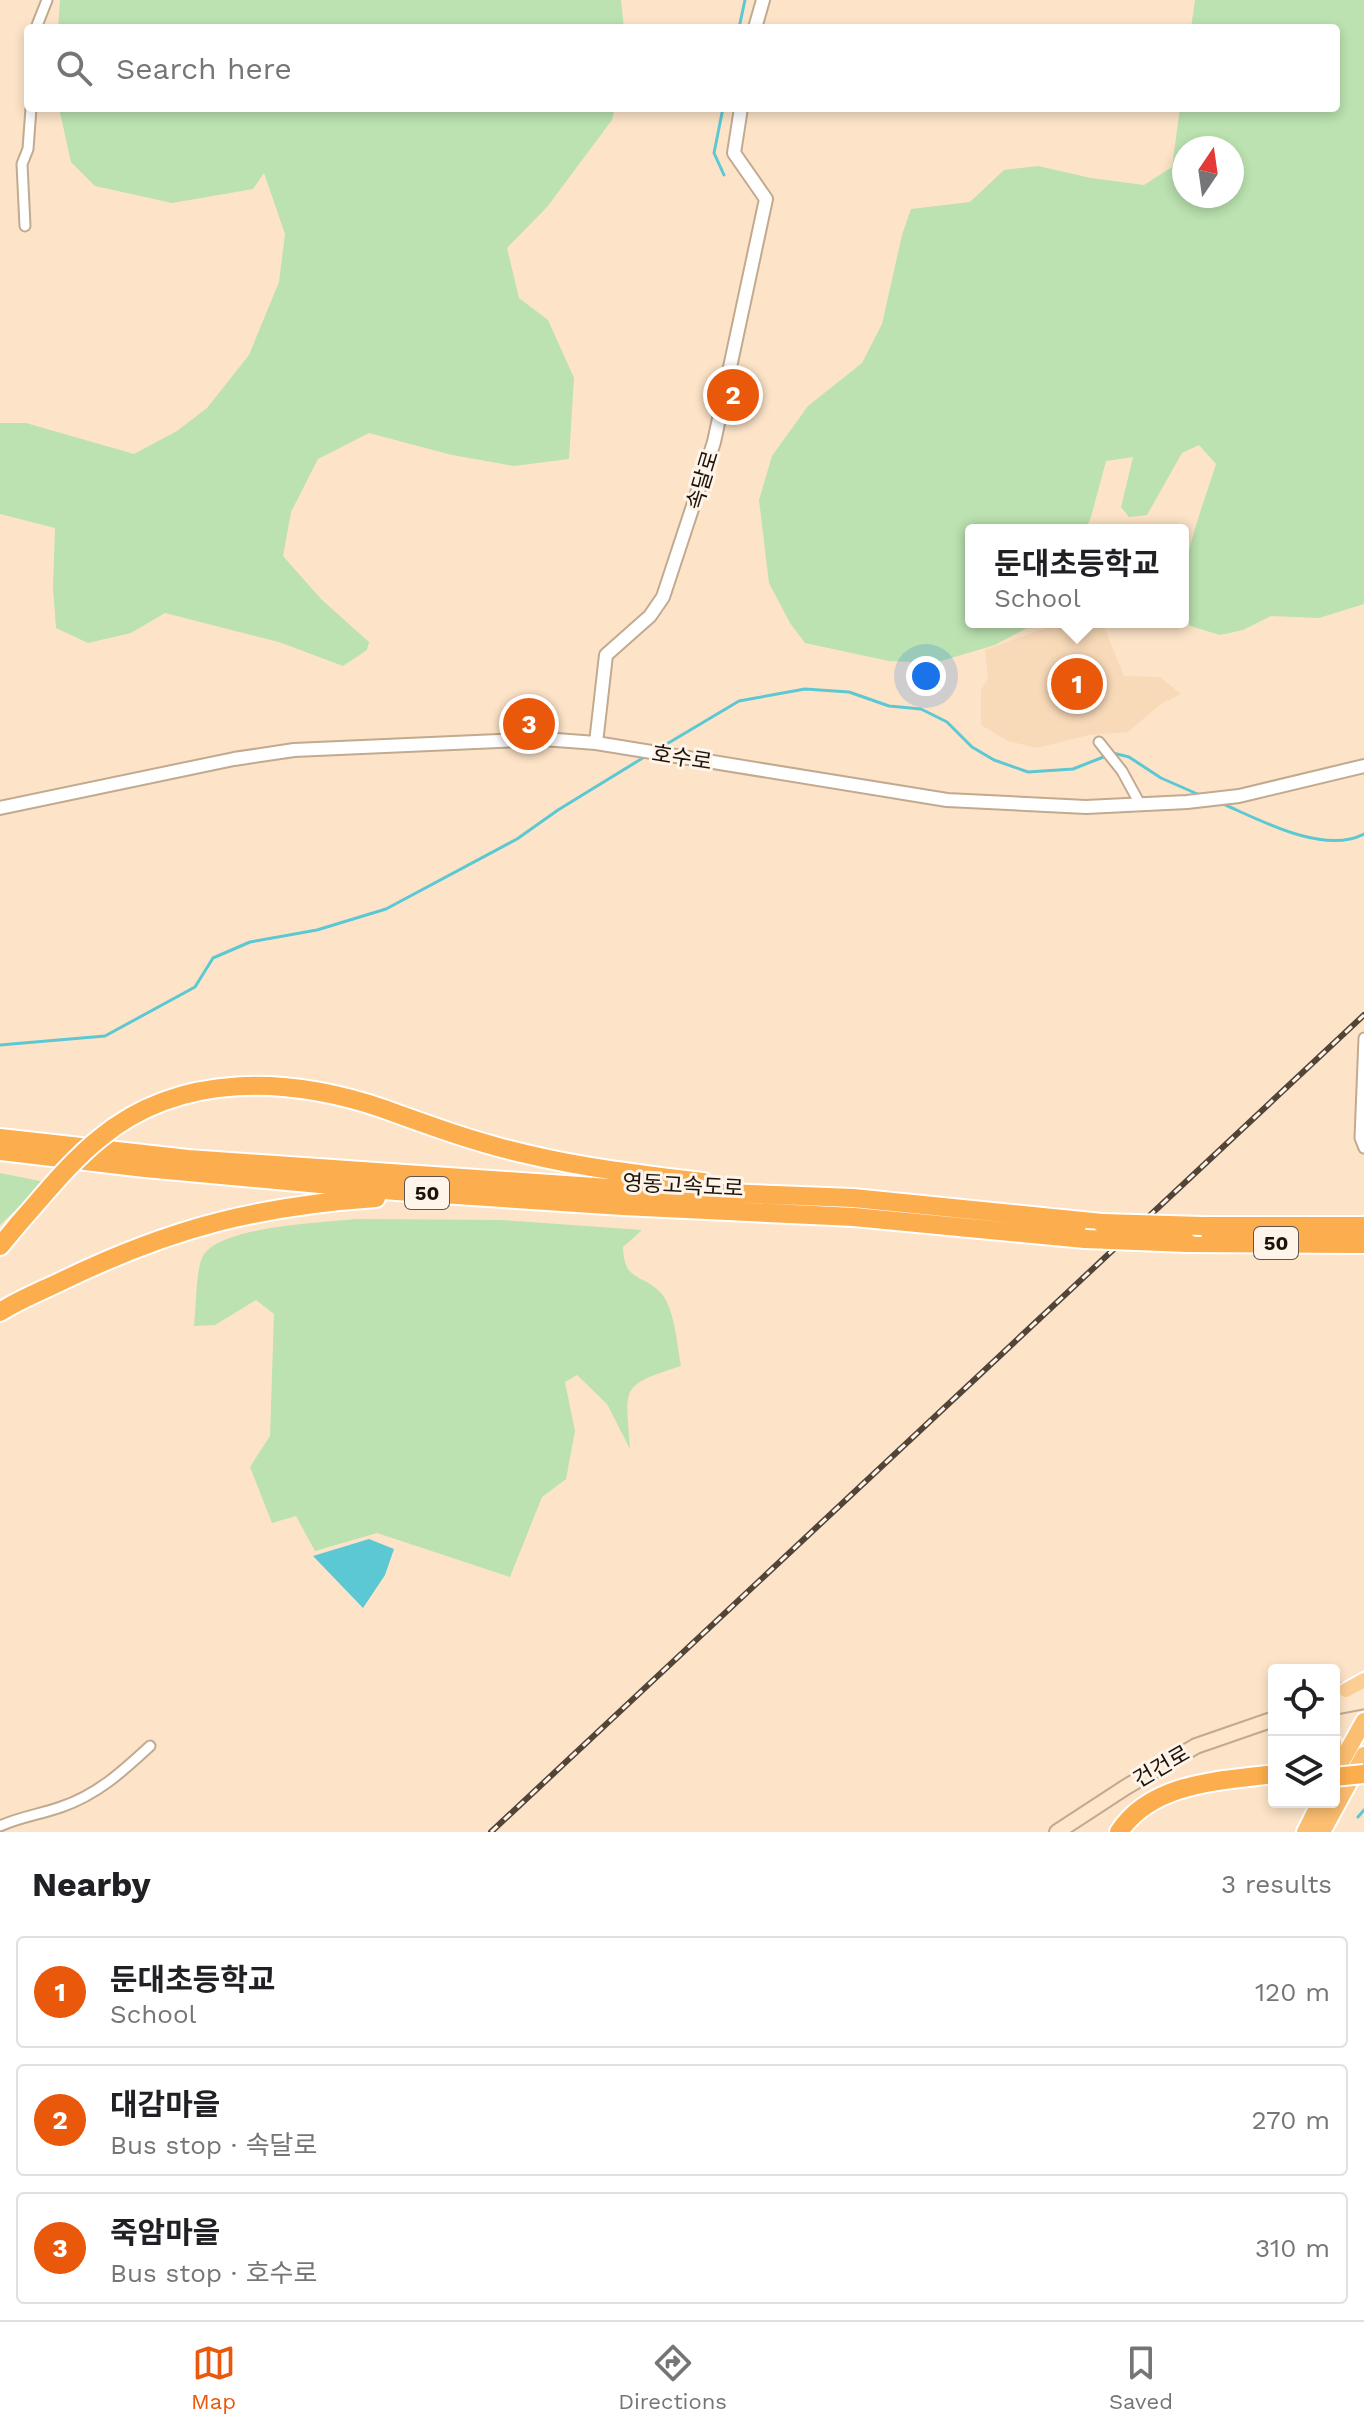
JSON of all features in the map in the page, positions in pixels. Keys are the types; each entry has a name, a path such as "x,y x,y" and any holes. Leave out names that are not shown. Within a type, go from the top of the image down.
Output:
{"highway":[{"path":"0,1246 100,1138 137,1112 185,1094 234,1086 276,1086 326,1093 384,1109 473,1140 561,1161 643,1175 853,1198"},
{"name":"영동고속도로","path":"0,1138 188,1159 623,1189 853,1198 1102,1223 1364,1226"},
{"name":"영동고속도로","path":"0,1151 131,1167 432,1194 854,1217 1085,1239 1364,1244"},
{"path":"0,1312 99,1264 197,1226 251,1212 307,1203 432,1194"},
{"path":"1340,1765 1364,1721"},
{"path":"1322,1832 1364,1755"},
{"path":"1340,1766 1364,1764"},
{"path":"1340,1776 1364,1774"},
{"path":"1119,1832 1145,1804 1167,1793 1211,1782 1268,1775"},
{"path":"1131,1832 1148,1814 1170,1802 1212,1792 1268,1786"},
{"path":"1305,1832 1317,1808"}],"main road":[{"path":"1340,1692 1364,1680"},
{"path":"1340,1692 1364,1690"},
{"path":"1340,1706 1364,1701"},
{"name":"건건로","path":"1057,1832 1196,1746 1268,1721"}],"street":[{"path":"38,24 47,0"},
{"path":"756,24 763,0"},
{"path":"25,226 22,164 28,149 31,112"},
{"name":"속달로","path":"596,743 606,655 650,616 663,597 714,442 766,199 734,153 740,112"},
{"name":"호수로","path":"0,808 234,759 294,750 406,743 543,739 596,743 947,800 1086,807 1239,796 1364,766"},
{"path":"1099,742 1122,771 1140,804"},
{"path":"1364,1038 1360,1138 1364,1148"},
{"path":"0,1826 62,1807 109,1784 150,1746"}],"shaded area":[{"path":"1046,628 1104,628 1124,676 1160,677 1181,694 1161,704 1128,732 1089,735 1037,748 1008,741 981,725 981,690 988,678 985,650"}],"green space":[{"path":"60,0 621,0 624,24 58,24"},
{"path":"1195,0 1364,0 1364,604 1319,618 1271,616 1243,630 1220,635 1190,626 1189,552 1216,464 1199,445 1182,453 1147,515 1129,517 1121,507 1133,457 1106,461 1088,524 965,524 965,628 1027,628 995,645 934,663 889,661 805,643 790,623 769,583 759,500 772,456 808,406 862,363 882,324 911,209 970,202 1004,170 1038,166 1091,178 1144,185 1172,167 1172,208 1244,208 1244,136 1176,136 1179,112 1340,112 1340,24 1192,24"},
{"path":"60,112 614,112 612,120 547,207 507,248 519,298 548,320 574,378 569,459 514,466 452,455 369,433 318,459 291,512 283,556 321,599 369,642 367,650 343,666 279,642 165,613 131,633 88,643 56,628 53,587 55,528 0,514 0,423 26,423 134,454 177,431 207,408 249,355 279,282 285,234 264,173 253,189 172,203 95,186 71,162"},
{"path":"0,1173 45,1182 0,1225"},
{"path":"355,1219 502,1220 642,1230 623,1247 624,1258 630,1272 653,1286 665,1299 672,1317 681,1366 646,1379 630,1392 627,1413 630,1449 607,1404 577,1375 565,1382 575,1431 566,1479 542,1497 510,1577 377,1533 315,1551 296,1516 272,1523 250,1467 270,1436 274,1314 256,1300 215,1325 194,1326 200,1264 211,1247 227,1239 271,1228"}],"water":[{"path":"369,1539 394,1549 385,1575 363,1608 313,1556"}],"waterway":[{"path":"740,24 745,0"},
{"path":"722,112 714,153 724,175"},
{"path":"660,748 739,701 805,689 849,692 889,706 921,709 947,722 972,747 994,760 1028,772 1073,769 1106,756"},
{"path":"1113,753 1129,757 1161,778 1202,796"},
{"path":"0,1045 105,1036 195,987 213,958 250,942 317,930 386,909 517,839 646,756"},
{"path":"1221,803 1273,826 1311,838 1348,839 1364,834"},
{"path":"1358,1817 1364,1810"}],"railway":[{"path":"491,1832 1364,1015"}],"place":[{"name":"대감마을","path":"733,395"},
{"name":"둔대초등학교","path":"1077,684"},
{"name":"죽암마을","path":"529,724"}]}
